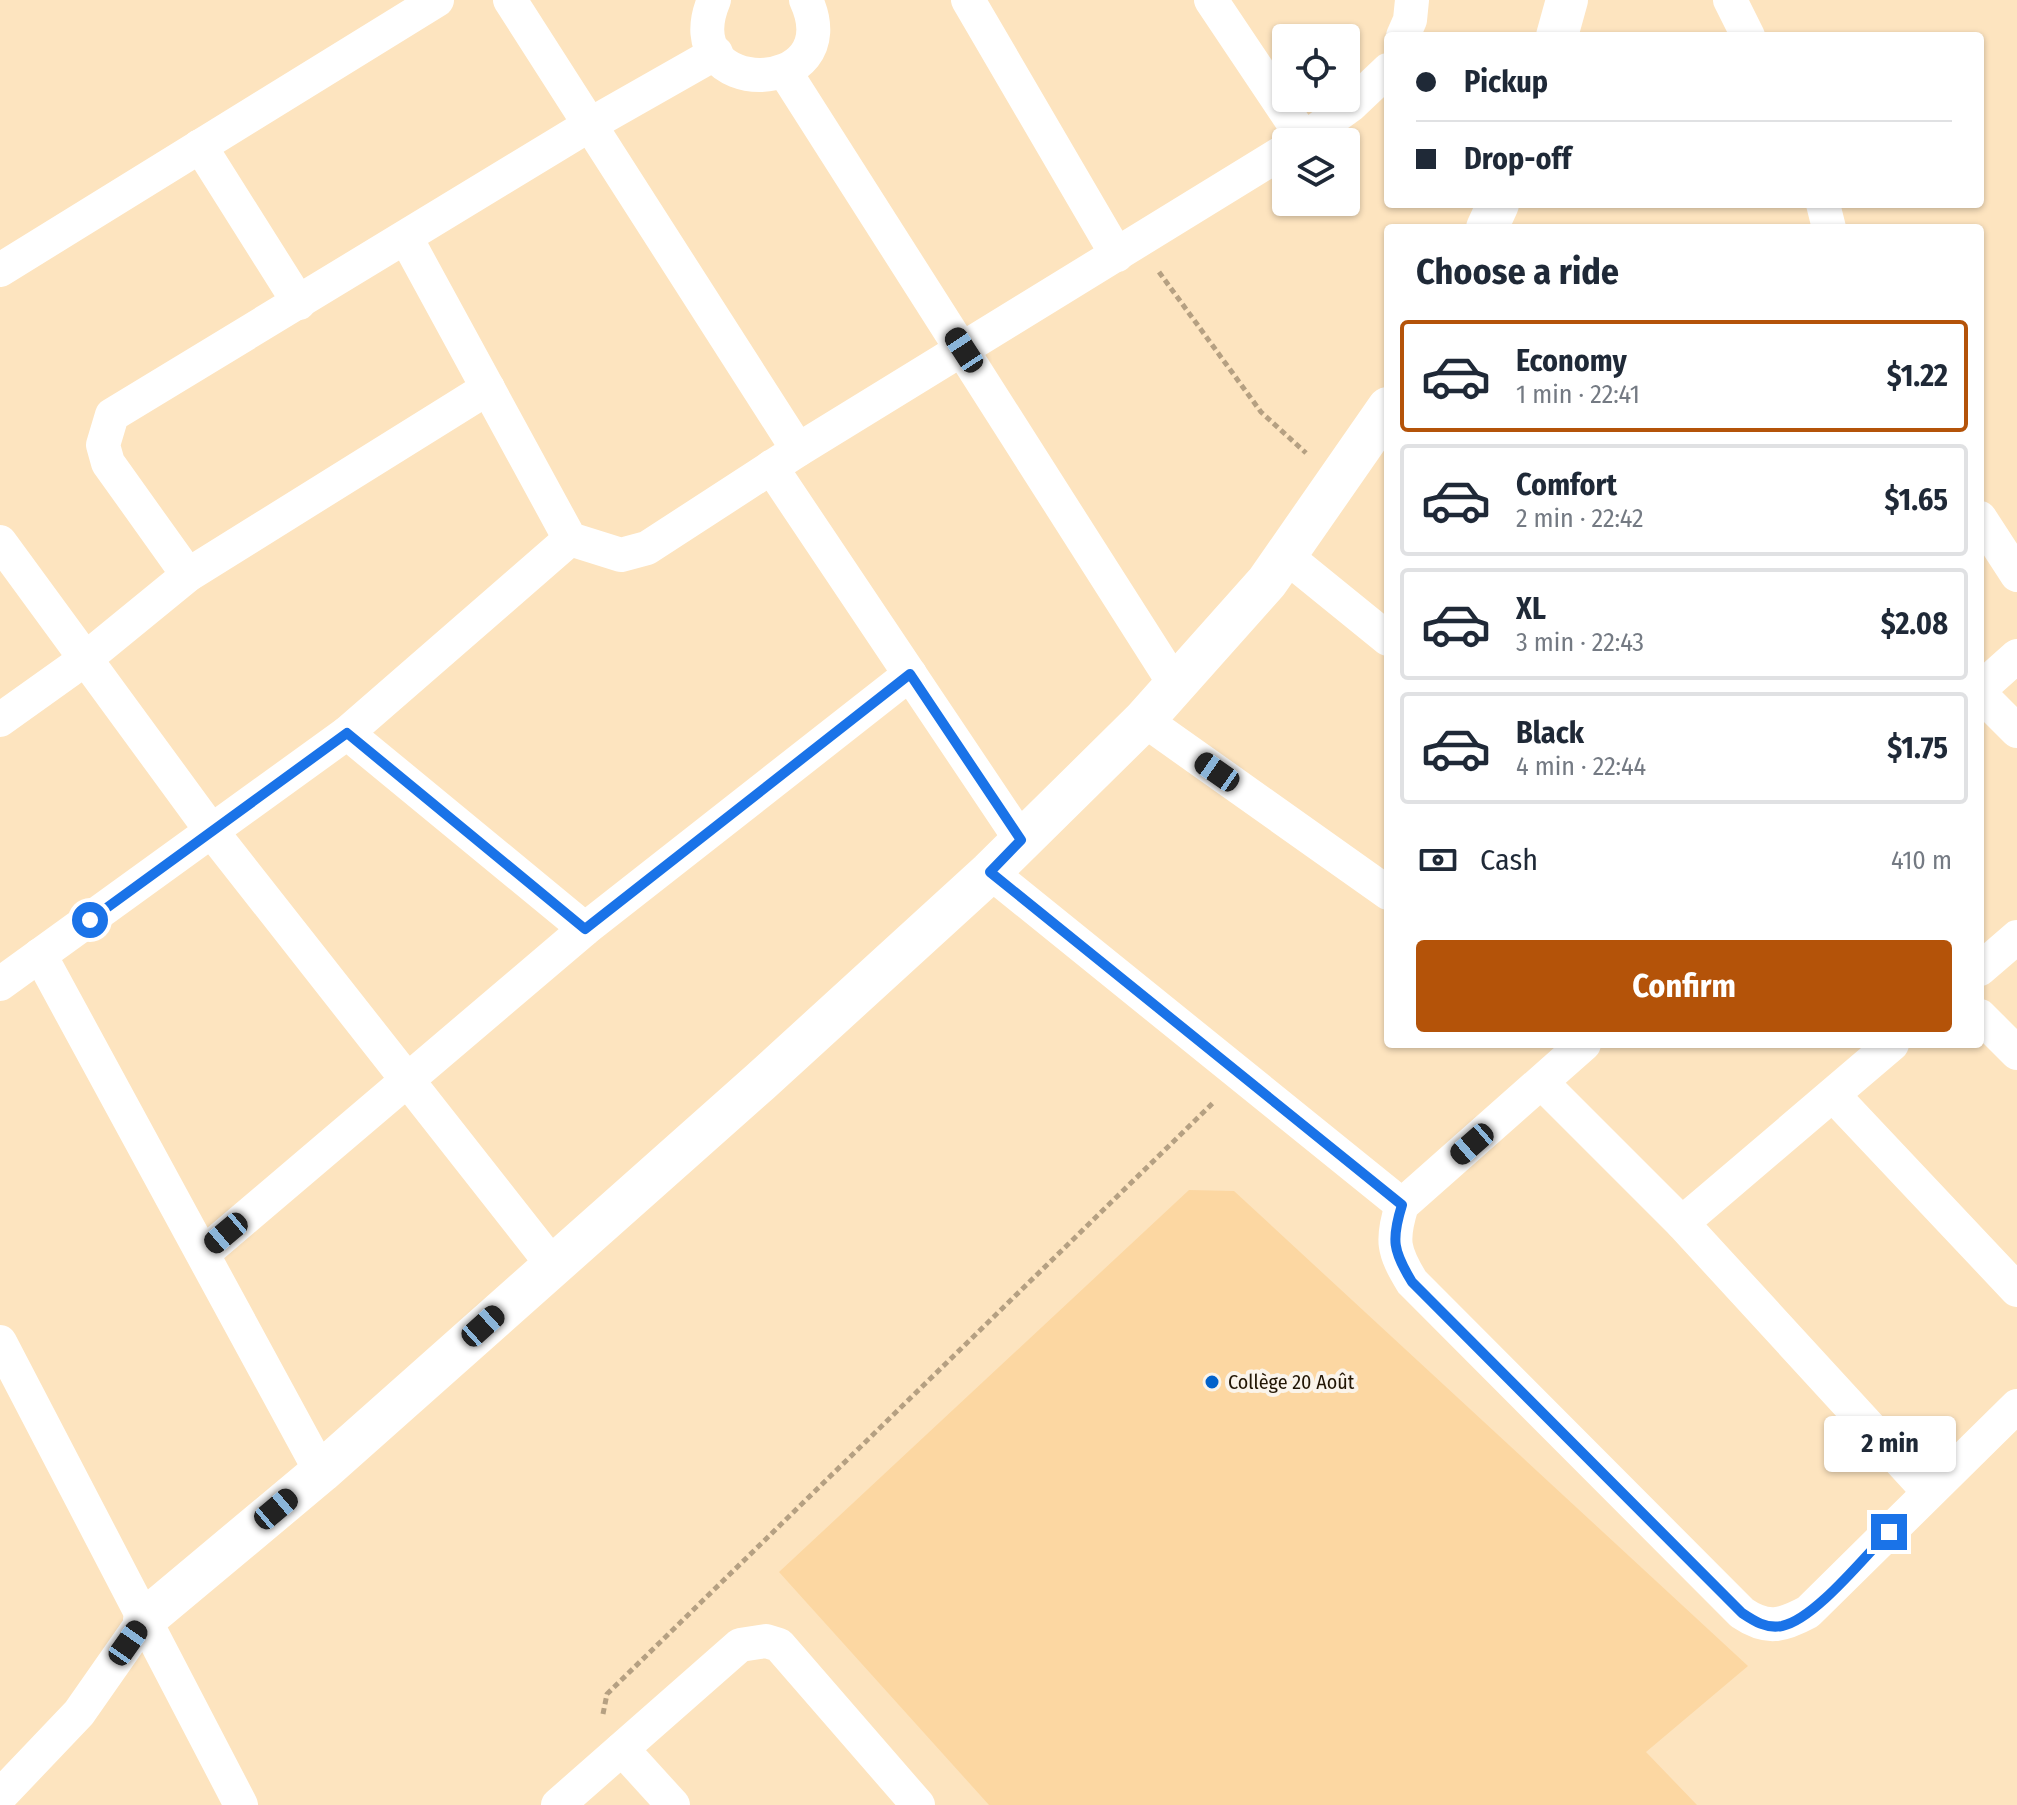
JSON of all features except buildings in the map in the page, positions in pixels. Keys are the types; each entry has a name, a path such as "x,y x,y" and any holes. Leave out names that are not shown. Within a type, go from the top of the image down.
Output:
{"street":[{"path":"0,270 437,0"},
{"path":"510,0 591,124 910,674 1021,840"},
{"path":"714,0 707,15 708,35 716,53 729,67 747,76 766,78 785,72 803,57 813,36 812,13 806,0"},
{"path":"968,0 1127,248"},
{"path":"1211,0 1287,128"},
{"path":"1405,32 1410,20 1412,0"},
{"path":"1558,32 1567,0"},
{"path":"1730,0 1746,32"},
{"path":"188,575 108,463 103,445 112,415 591,124 716,53"},
{"path":"785,72 1176,686"},
{"path":"1319,128 1351,105 1384,74"},
{"path":"200,146 299,303"},
{"path":"406,238 570,539 593,549 621,555 647,548 784,458 1272,159"},
{"path":"0,720 84,660 188,575 488,388"},
{"path":"0,1796 79,1713 144,1620 321,1472 760,1082 990,872 1144,720 1287,557 1384,414"},
{"path":"1984,524 2017,575"},
{"path":"0,984 213,833 347,733 570,539"},
{"path":"0,542 213,833 409,1078 552,1264"},
{"path":"1287,557 1384,636"},
{"path":"1984,687 2017,656"},
{"path":"204,1253 585,929 910,674"},
{"path":"1984,695 2017,731"},
{"path":"1144,720 1384,890"},
{"path":"347,733 585,929"},
{"path":"990,872 1402,1205"},
{"path":"1984,966 2017,937"},
{"path":"40,955 321,1472"},
{"path":"1984,1020 2017,1053"},
{"path":"1580,1048 1402,1205 1393,1234 1398,1259 1412,1282 1742,1613 1760,1625 1782,1626 1808,1612 2017,1406"},
{"path":"1682,1223 1887,1048"},
{"path":"1542,1083 1682,1223 1929,1492"},
{"path":"1833,1095 2017,1290"},
{"path":"0,1342 241,1805"},
{"path":"558,1805 740,1645 766,1641 779,1645 918,1805"},
{"path":"622,1749 673,1805"}],"path":[{"path":"1127,248 1261,412 1337,482"},
{"path":"622,1749 603,1717 607,1694 1242,1076"}],"shaded area":[{"name":"Collège 20 Août","path":"1189,1190 1234,1191 1748,1666 1646,1752 1697,1805 989,1805 779,1572"}],"place":[{"name":"Collège 20 Août","path":"1212,1382"}],"route":[{"path":"90,920 347,733 585,929 910,674 1021,840 990,872 1402,1205 1393,1234 1398,1259 1412,1282 1742,1613 1760,1625 1782,1626 1808,1612 1889,1532"}]}
